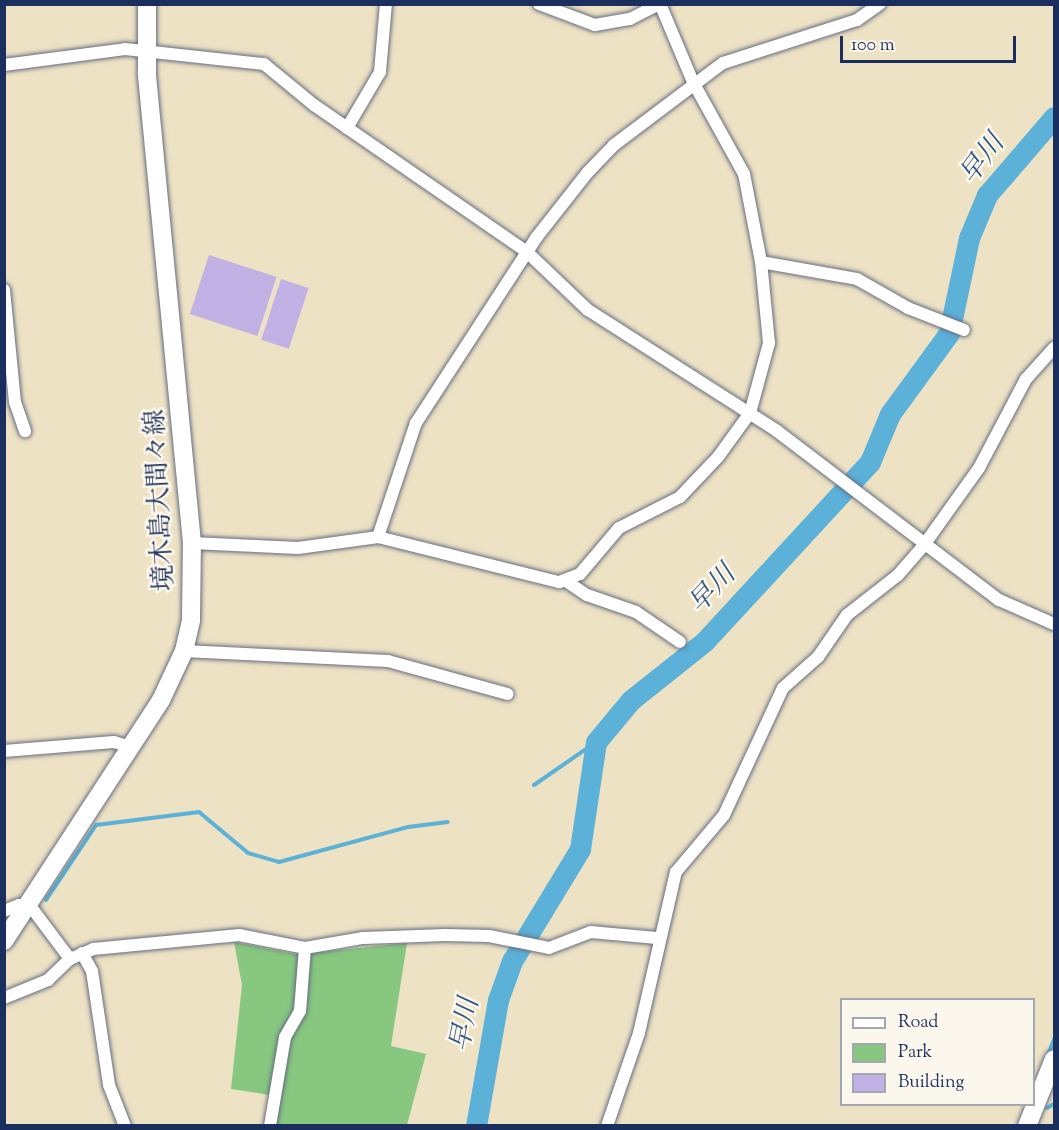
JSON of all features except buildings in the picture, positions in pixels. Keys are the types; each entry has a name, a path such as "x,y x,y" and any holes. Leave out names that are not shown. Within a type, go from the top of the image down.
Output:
{"main road":[{"name":"境木島大間々線","path":"4,941 130,747 184,651 191,620 192,543 146,50 147,4"},
{"path":"1035,1105 1054,1059"},
{"path":"1027,1125 1035,1106"}],"street":[{"path":"347,128 380,72 386,4"},
{"path":"192,543 298,548 378,537 548,581 566,580 580,574 619,528 680,496 750,413 770,343 761,262 744,174 693,82 659,4 630,19 595,25 539,4"},
{"path":"378,537 416,423 527,252 588,172 693,82 723,63 857,20 880,4"},
{"path":"4,64 92,49 146,50 259,62 347,128 527,252 579,304 750,413 1007,605 1054,624"},
{"path":"761,262 857,279 964,330"},
{"path":"4,290 15,402 25,431"},
{"path":"607,1125 639,1033 657,938 671,881 724,815 783,688 818,657 847,615 898,575 924,544 979,468 1026,379 1054,348"},
{"path":"566,580 586,595 643,616 680,642"},
{"path":"184,651 388,661 508,694"},
{"path":"4,751 114,742 130,747"},
{"path":"4,911 27,906 70,959"},
{"path":"4,998 48,980 70,959 82,953 239,935 305,948 363,938 467,935 544,947 591,932 657,938"},
{"path":"270,1125 285,1037 300,1011 305,948"},
{"path":"82,953 92,971 109,1085 125,1125"}],"green space":[{"path":"234,942 300,955 296,1008 270,1095 231,1089 242,985"},
{"path":"407,943 391,1046 426,1054 407,1125 275,1126 289,1042 307,1008 310,953"}],"waterway":[{"name":"早川","path":"476,1126 498,1000 512,961 580,849 596,742 631,700 704,642 870,462 890,414 949,333 969,238 987,195 1054,117"},
{"path":"534,785 596,742"},
{"path":"46,900 96,825 199,812 248,853 279,862 408,827 448,822"},
{"path":"1048,1055 1054,1039"},
{"path":"1047,1108 1054,1104"}]}
